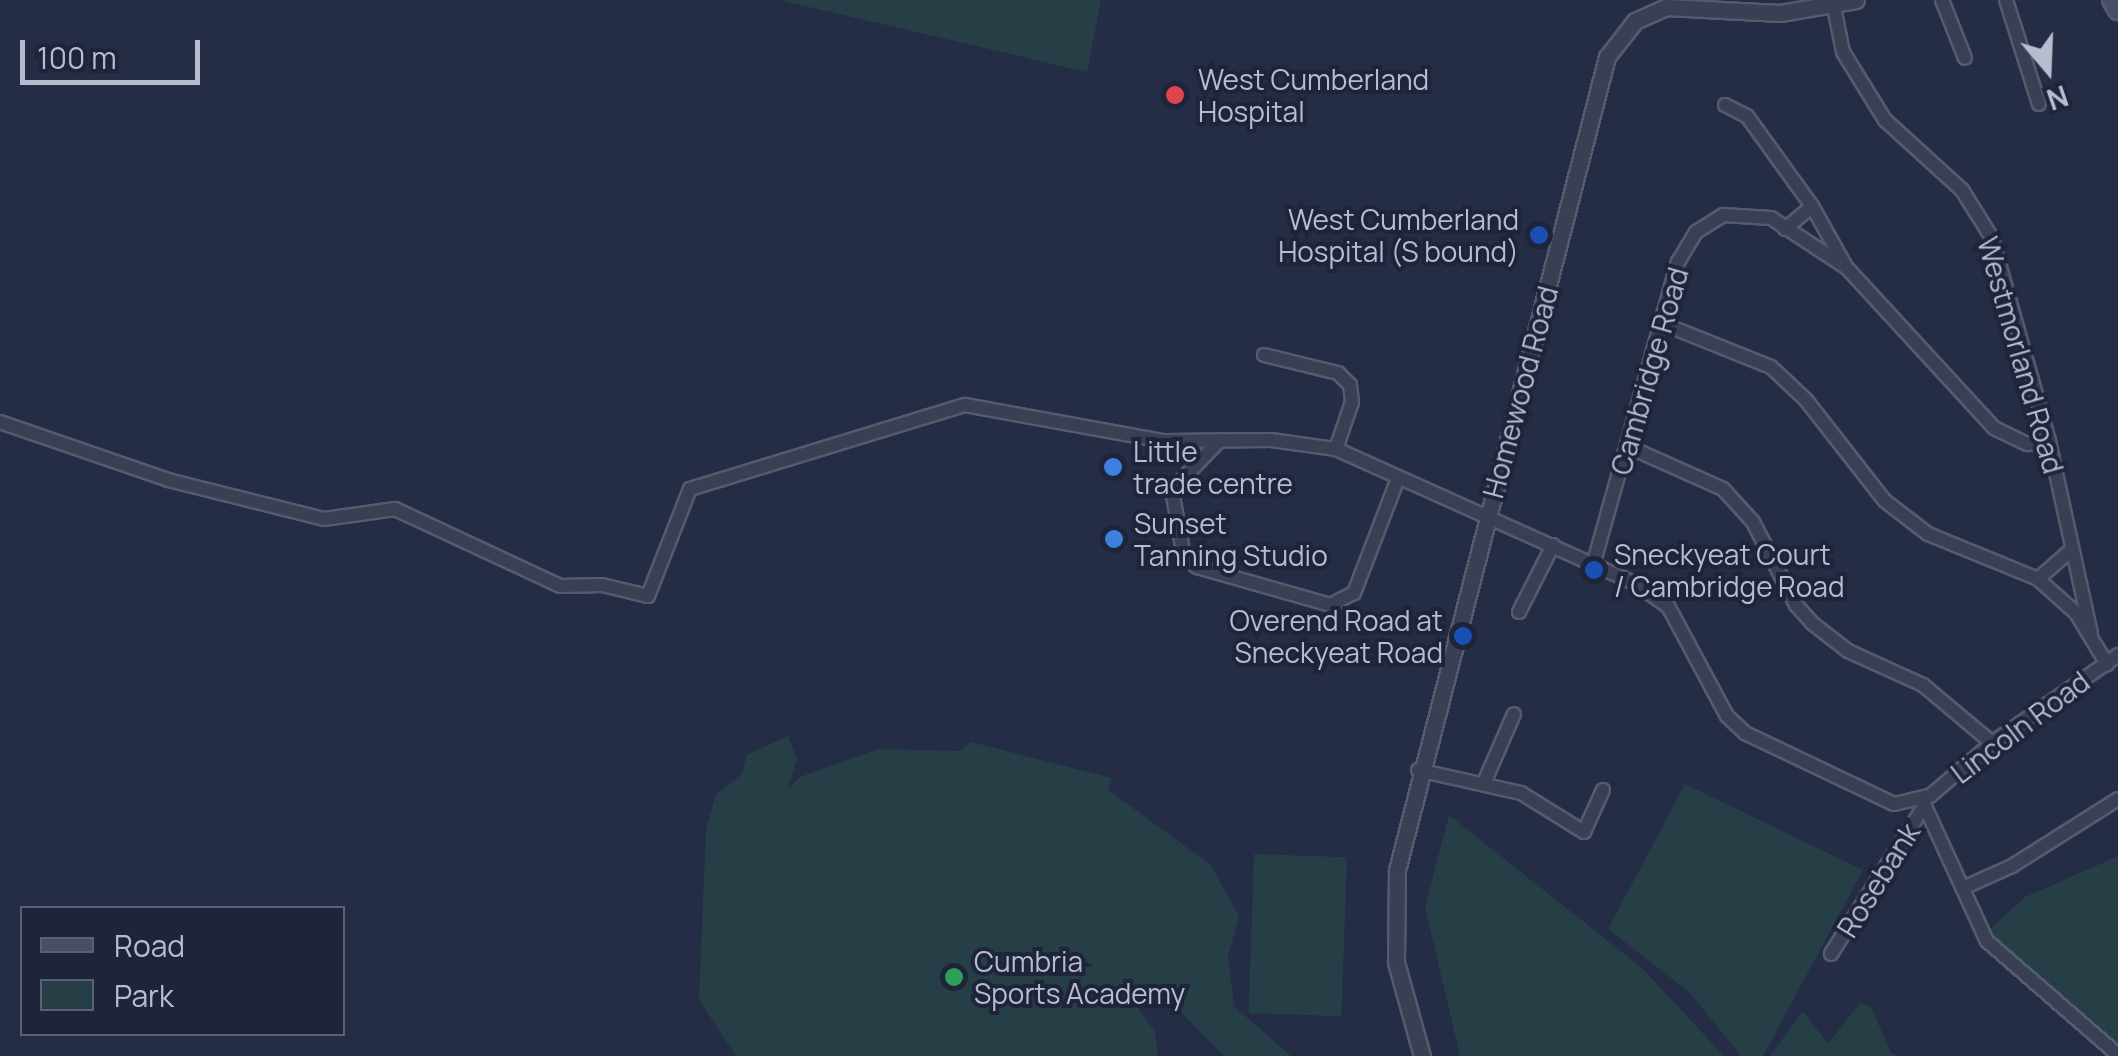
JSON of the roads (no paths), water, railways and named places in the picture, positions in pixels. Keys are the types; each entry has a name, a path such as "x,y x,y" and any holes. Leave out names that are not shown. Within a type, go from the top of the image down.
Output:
{"main road":[{"path":"2112,0 2118,10"}],"street":[{"name":"Homewood Road","path":"1422,1056 1402,995 1394,930 1397,870 1418,770 1612,46 1635,21 1666,6 1780,14 1856,0"},
{"path":"1942,0 1965,58"},
{"path":"2006,0 2039,104"},
{"name":"Westmorland Road","path":"1834,7 1843,52 1885,120 1962,190 1992,238 2049,441 2091,633"},
{"name":"Cambridge Road","path":"1725,105 1746,116 1812,206 1846,268 1994,428 2027,444 2049,441"},
{"path":"1785,229 1812,206"},
{"name":"Cambridge Road","path":"1594,562 1684,248 1709,222 1756,214 1846,268"},
{"path":"1662,323 1771,366 1909,522 2038,579 2112,659"},
{"path":"1264,355 1338,373 1350,384 1352,402 1336,449"},
{"path":"0,422 168,480 324,519 395,509 560,586 602,585 648,596 690,489 965,405 1164,442 1220,440 1336,449 1396,481 1488,514 1594,562 1668,606 1727,716 1744,733 1894,804 1923,802"},
{"path":"1220,440 1217,451 1172,490 1184,557 1196,568 1330,605 1354,593 1396,481"},
{"path":"1629,447 1723,489 1753,522 1796,605 1812,623 1848,650 1922,685 1992,742"},
{"path":"1519,612 1553,545"},
{"path":"2038,579 2071,550"},
{"name":"Lincoln Road","path":"1923,802 1992,742 2112,659"},
{"path":"1484,783 1514,714"},
{"path":"1418,770 1520,793 1584,832 1603,790"},
{"path":"1963,888 2012,866 2118,799"},
{"name":"Rosebank","path":"1923,802 1978,929 1996,950 2118,1055"},
{"name":"Rosebank","path":"1831,954 1923,802"}],"place":[{"name":"West Cumberland Hospital","path":"1175,95"},
{"name":"West Cumberland Hospital (S bound)","path":"1539,235"},
{"name":"Little trade centre","path":"1113,467"},
{"name":"Sunset Tanning Studio","path":"1114,539"},
{"name":"Sneckyeat Court / Cambridge Road","path":"1594,570"},
{"name":"Overend Road at Sneckyeat Road","path":"1463,636"},
{"name":"Cumbria Sports Academy","path":"954,977"}]}
